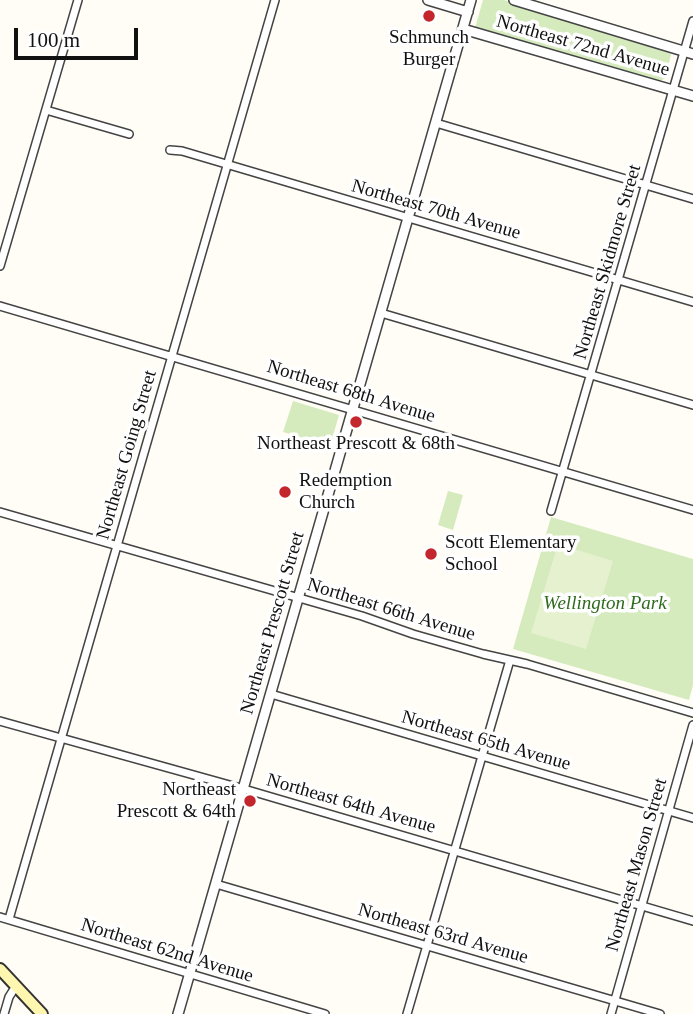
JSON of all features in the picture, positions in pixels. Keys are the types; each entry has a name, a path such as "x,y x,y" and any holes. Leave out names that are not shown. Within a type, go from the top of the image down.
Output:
{"main road":[{"path":"0,969 42,1014"}],"street":[{"path":"0,266 78,0"},
{"name":"Northeast Going Street","path":"9,919 275,0"},
{"path":"428,0 468,12"},
{"name":"Northeast Prescott Street","path":"178,1014 471,0"},
{"name":"Northeast 72nd Avenue","path":"514,0 688,53"},
{"name":"Northeast Skidmore Street","path":"551,511 673,90 688,53 693,20"},
{"name":"Northeast 72nd Avenue","path":"463,29 693,96"},
{"path":"46,110 129,134"},
{"path":"436,123 693,198"},
{"name":"Northeast 70th Avenue","path":"170,150 182,151 693,302"},
{"name":"Northeast 68th Avenue","path":"0,306 693,510"},
{"path":"381,313 693,405"},
{"name":"Northeast 66th Avenue","path":"0,512 371,618 413,634 693,713"},
{"path":"407,1014 510,660"},
{"name":"Northeast 65th Avenue","path":"271,694 693,818"},
{"name":"Northeast 64th Avenue","path":"0,721 693,921"},
{"name":"Northeast Mason Street","path":"611,1014 693,725"},
{"name":"Northeast 63rd Avenue","path":"216,884 660,1014"},
{"name":"Northeast 62nd Avenue","path":"0,917 325,1014"},
{"path":"4,1014 9,997 16,986"}],"green space":[{"path":"483,0 504,0 667,49 671,55 665,78 659,82 475,28"},
{"path":"293,401 339,415 330,446 283,432"},
{"path":"448,491 463,495 453,530 438,525"},
{"name":"Wellington Park","path":"551,517 693,559 693,685 689,700 513,649"},
{"path":"558,544 613,561 586,649 531,633"}],"place":[{"name":"Schmunch Burger","path":"429,16"},
{"name":"Northeast Prescott & 68th","path":"356,422"},
{"name":"Redemption Church","path":"285,492"},
{"name":"Scott Elementary School","path":"431,554"},
{"name":"Northeast Prescott & 64th","path":"250,801"}]}
